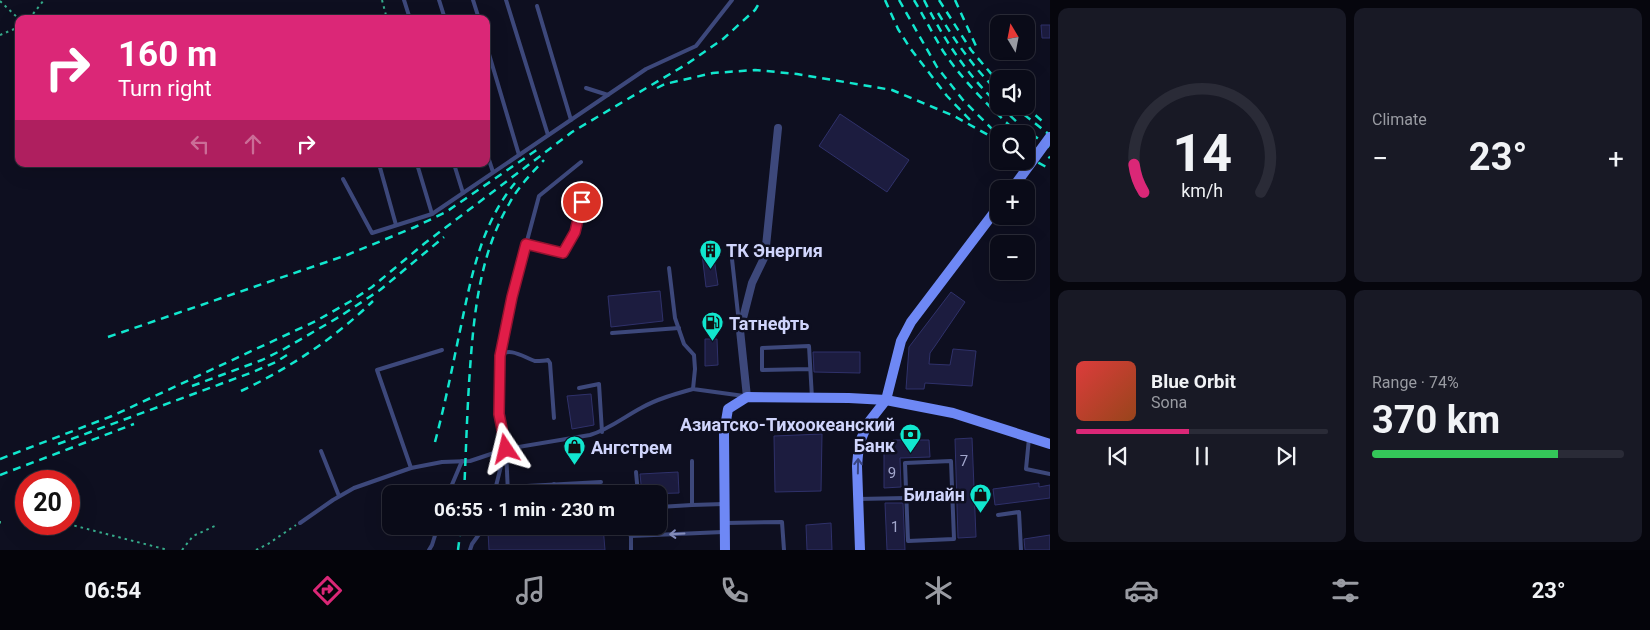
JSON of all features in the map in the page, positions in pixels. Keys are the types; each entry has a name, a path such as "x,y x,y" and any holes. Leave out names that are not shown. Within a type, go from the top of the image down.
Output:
{"main road":[{"path":"1019,180 1050,137"},
{"path":"860,550 858,499 859,444 868,423 886,400 901,341 911,322 990,218"},
{"path":"725,550 724,433 728,409 747,397 886,400 953,413 1050,444"}],"street":[{"path":"747,397 740,330 752,283 765,256 778,128"}],"lane":[{"path":"404,0 409,15"},
{"path":"439,0 444,15"},
{"path":"473,0 478,15"},
{"path":"506,0 548,135"},
{"path":"343,179 372,233 432,214 646,69 696,46 732,0"},
{"path":"537,6 571,120"},
{"path":"490,57 519,155"},
{"path":"586,88 608,95"},
{"path":"507,485 506,449 499,414 500,356 512,297 539,196 581,162"},
{"path":"490,163 493,172"},
{"path":"380,167 396,226"},
{"path":"418,167 432,214"},
{"path":"455,167 463,193"},
{"path":"526,244 563,253 575,232 582,202"},
{"path":"731,250 740,330"},
{"path":"669,268 676,318 684,344 694,355 693,389"},
{"path":"612,333 679,328"},
{"path":"810,369 762,370 762,348 808,346 810,369 812,398"},
{"path":"410,468 376,370 442,350"},
{"path":"500,356 503,352 508,351 534,360 548,360 550,363 554,418"},
{"path":"578,388 599,384 602,432"},
{"path":"300,522 354,488 410,468 442,462 470,461 506,449 602,432 644,407 693,389 747,397"},
{"path":"1029,438 1026,469 1050,474"},
{"path":"496,485 506,449"},
{"path":"322,451 339,496"},
{"path":"452,485 462,461"},
{"path":"692,461 692,505"},
{"path":"951,461 954,539 908,541 906,498 905,463 951,461"},
{"path":"636,472 637,485"},
{"path":"530,485 601,482"},
{"path":"858,499 906,498"},
{"path":"667,507 724,504"},
{"path":"998,515 1019,512 1021,550"},
{"path":"631,550 631,536 782,522 784,550"},
{"path":"429,550 435,535"},
{"path":"470,550 478,535"}],"path":[{"path":"33,15 44,0"},
{"path":"382,0 387,15"},
{"path":"0,1 15,15"},
{"path":"0,35 15,29"},
{"path":"0,520 0,525"},
{"path":"256,550 300,522"},
{"path":"182,550 193,536 218,525"},
{"path":"80,527 168,550"}],"building":[{"path":"1041,25 1050,25 1050,38 1042,38"},
{"path":"840,114 909,160 887,192 819,146"},
{"name":"ТК Энергия","path":"713,252 718,285 706,287 702,254"},
{"path":"660,291 663,321 611,327 608,296"},
{"path":"951,292 965,302 930,353 929,364 950,365 953,349 976,351 972,386 925,383 924,389 906,389 909,347"},
{"path":"705,339 717,339 718,365 705,366"},
{"path":"813,352 860,352 860,373 814,372"},
{"path":"591,394 594,425 572,429 567,396"},
{"path":"822,434 821,491 775,492 774,436"},
{"path":"972,438 976,537 958,538 955,439"},
{"path":"893,440 929,440 930,457 900,458 901,487 884,488 884,450"},
{"path":"678,472 679,493 667,493 667,485 641,485 640,474"},
{"path":"1039,483 1039,487 1050,485 1050,498 995,505 993,489"},
{"path":"885,503 903,503 905,550 887,550"},
{"path":"831,523 832,550 807,550 806,525"},
{"path":"488,535 604,535 605,550 489,550"},
{"path":"1050,535 1050,550 1025,550 1024,539"}],"railway":[{"path":"0,459 112,416 316,321 351,301 372,287 425,243 572,132 687,64 723,39 755,10 761,0"},
{"path":"885,0 898,29 910,48 947,96 971,121"},
{"path":"899,0 937,67 963,100 990,127"},
{"path":"914,0 943,51 960,74 1009,125"},
{"path":"924,0 957,56 990,96"},
{"path":"939,0 971,50 990,72"},
{"path":"955,0 976,46"},
{"path":"938,13 966,55 990,83"},
{"path":"657,88 665,84 713,73 755,70 797,74 892,90 954,116 990,136"},
{"path":"1010,115 1050,148"},
{"path":"1024,115 1050,135"},
{"path":"1035,115 1042,121"},
{"path":"108,337 347,255 415,227 446,212 541,147"},
{"path":"1035,147 1050,158"},
{"path":"464,485 472,348 476,305 485,263 499,223 509,204 521,186 544,160"},
{"path":"1035,161 1050,169"},
{"path":"435,442 477,258 492,219 502,200 515,183"},
{"path":"192,386 262,360 339,317 380,290 444,237"},
{"path":"241,391 276,373 310,352 343,328 373,301"},
{"path":"58,444 253,372 276,362 290,353"},
{"path":"0,475 134,424"},
{"path":"458,550 460,535"}],"place":[{"name":"ТК Энергия","path":"710,269"},
{"name":"Татнефть","path":"713,342"},
{"name":"Азиатско-Тихоокеанский Банк","path":"911,453"},
{"name":"Ангстрем","path":"575,466"},
{"name":"Билайн","path":"981,513"}],"route":[{"path":"506,449 499,414 500,356 512,297 526,244 563,253 575,232 582,202"}]}
